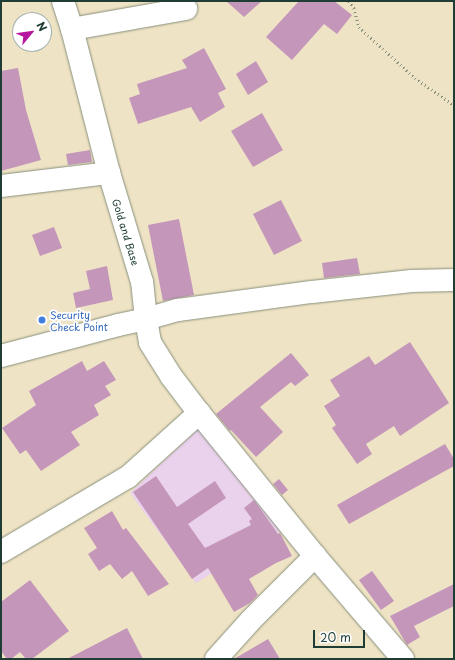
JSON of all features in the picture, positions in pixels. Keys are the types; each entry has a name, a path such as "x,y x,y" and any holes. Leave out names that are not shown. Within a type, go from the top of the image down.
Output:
{"street":[{"name":"Gold and Base","path":"63,1 72,29 109,173 142,282 150,342 199,413 315,556 403,659"},
{"path":"72,29 186,10"},
{"path":"1,186 109,173"},
{"path":"1,356 178,310 312,292 411,281 452,286"},
{"path":"1,552 128,477 199,413"},
{"path":"216,659 251,620 315,556"},
{"path":"388,641 420,659"}],"path":[{"path":"349,1 354,8 359,27 415,78 454,105"}],"shaded area":[{"path":"199,428 281,531 196,583 130,493"}],"building":[{"path":"226,1 262,1 244,17"},
{"path":"299,1 334,1 352,15 337,34 324,24 292,60 266,37"},
{"path":"204,48 226,89 218,93 225,107 200,122 191,107 138,124 129,98 140,94 137,84 187,68 182,60"},
{"path":"256,61 268,82 248,95 236,74"},
{"path":"18,68 26,110 41,160 1,171 1,71"},
{"path":"262,113 283,150 253,167 231,131"},
{"path":"90,150 92,162 68,165 66,154"},
{"path":"281,200 302,241 274,255 253,214"},
{"path":"179,219 194,295 163,301 148,225"},
{"path":"54,227 62,248 40,256 32,235"},
{"path":"357,258 360,274 324,278 322,263"},
{"path":"107,266 113,300 76,308 73,293 90,289 86,271"},
{"path":"410,342 449,403 400,436 394,426 366,444 372,454 357,464 332,428 336,425 324,406 340,396 330,380 369,356 375,365"},
{"path":"291,353 309,375 295,386 291,382 260,407 283,432 256,457 231,430 230,431 216,414"},
{"path":"82,361 87,371 104,361 116,380 105,386 111,395 94,405 99,415 71,432 80,445 41,471 26,450 20,454 2,428 36,405 29,391"},
{"path":"445,444 454,459 454,466 349,524 337,505"},
{"path":"156,476 177,507 215,481 226,498 188,524 205,548 251,525 249,521 252,519 244,508 254,500 278,534 280,533 292,556 276,563 249,579 258,595 250,603 234,612 208,568 192,579 133,492"},
{"path":"279,479 288,490 282,495 273,484"},
{"path":"112,511 123,530 126,528 169,584 148,596 132,571 122,579 110,564 99,571 88,554 97,548 84,528"},
{"path":"372,571 394,601 381,610 359,580"},
{"path":"30,580 69,631 32,659 26,659 20,652 11,659 7,659 1,651 1,602"},
{"path":"454,584 454,606 414,626 420,637 407,645 390,616"},
{"path":"127,628 143,659 67,659"},
{"path":"268,639 280,659 234,659"}],"place":[{"name":"Security Check Point","path":"42,320"}]}
